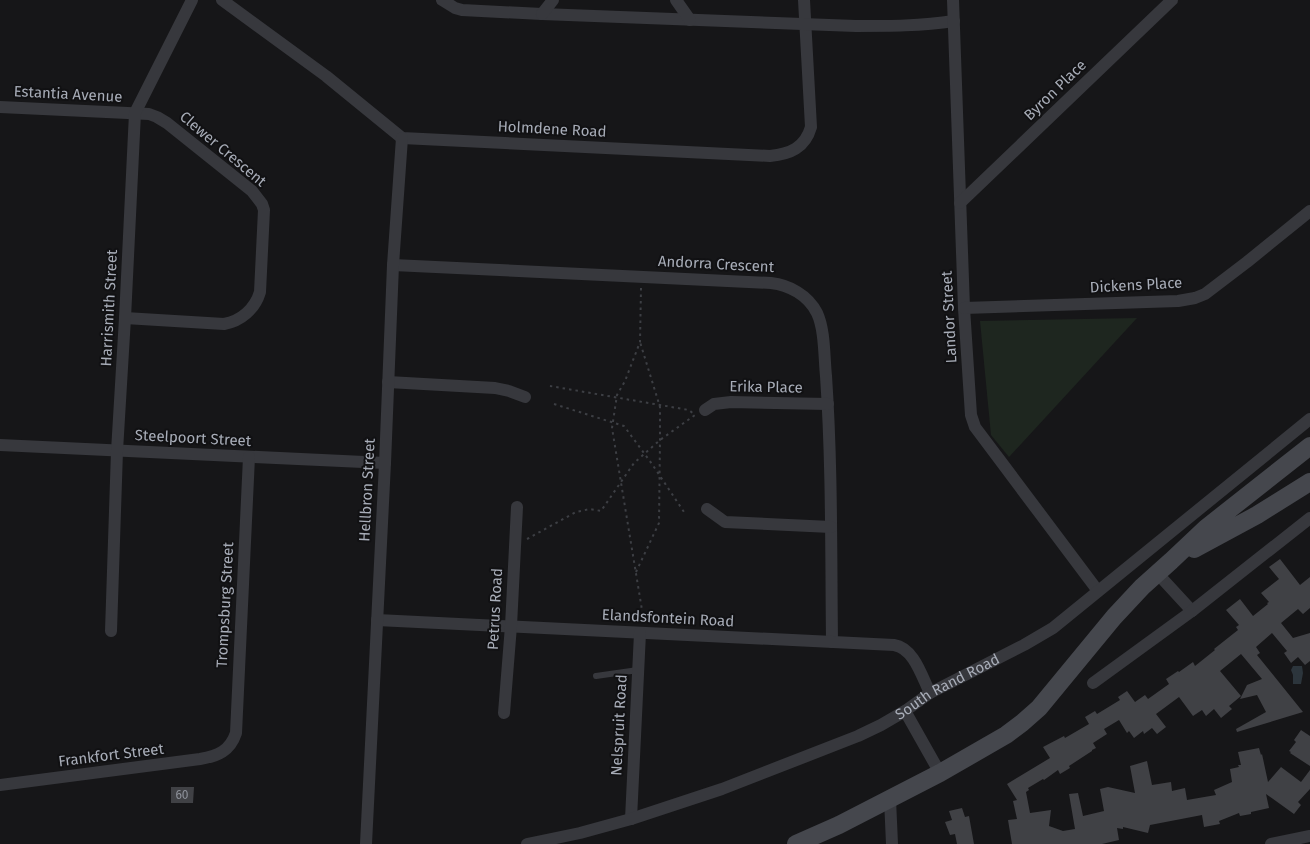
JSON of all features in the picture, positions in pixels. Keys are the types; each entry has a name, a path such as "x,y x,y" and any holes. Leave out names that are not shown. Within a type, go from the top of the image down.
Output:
{"main road":[{"path":"796,844 890,799 1006,735 1039,708 1142,586 1172,561 1206,528 1310,446"},
{"path":"1172,561 1257,515 1310,482"}],"street":[{"name":"Harrismith Street","path":"111,632 117,450 135,113 192,0"},
{"path":"222,0 326,76 402,138"},
{"path":"442,0 462,10 542,14 856,26 906,26 954,21"},
{"path":"542,14 554,0"},
{"path":"676,0 690,20"},
{"name":"Holmdene Road","path":"402,138 770,156 785,154 801,144 808,135 810,127 804,0"},
{"name":"Landor Street","path":"953,0 967,370 974,424 1098,591"},
{"name":"Byron Place","path":"960,203 1172,0"},
{"name":"Estantia Avenue","path":"0,107 135,113"},
{"name":"Clewer Crescent","path":"125,318 224,324 244,316 257,300 260,292 264,210 256,195 167,123 149,114 135,113"},
{"name":"Hellbron Street","path":"366,844 394,264 402,138"},
{"name":"Dickens Place","path":"964,308 1178,301 1195,298 1205,294 1310,211"},
{"name":"Andorra Crescent","path":"394,264 771,282 781,284 797,292 808,301 816,312 822,328 828,404 832,642"},
{"path":"388,382 495,388 525,397"},
{"name":"Erika Place","path":"705,410 714,404 731,402 828,404"},
{"name":"South Rand Road","path":"527,844 580,833 631,819 722,789 882,725 905,712 930,694 1053,628 1310,419"},
{"name":"Steelpoort Street","path":"0,445 385,464"},
{"name":"Trompsburg Street","path":"225,751 236,733 249,457"},
{"name":"Petrus Road","path":"504,713 517,507"},
{"path":"707,509 725,522 831,527"},
{"path":"1093,683 1192,611 1310,518"},
{"path":"1157,573 1192,611"},
{"name":"Elandsfontein Road","path":"377,620 900,646 905,648 910,654 930,694"},
{"name":"Nelspruit Road","path":"631,819 640,633"},
{"path":"905,712 940,773"},
{"name":"Frankfort Street","path":"0,785 200,759 212,757 225,751"},
{"path":"890,799 892,844"},
{"path":"1271,844 1310,836"}],"lane":[{"path":"596,676 638,670"}],"path":[{"path":"636,572 658,523 660,440 659,404 640,342 641,288"},
{"path":"640,342 617,397 612,428 642,610"},
{"path":"527,539 576,512 590,509 601,511 634,463 660,440 695,415 689,410 659,404 550,386"},
{"path":"554,404 624,426 686,515"}],"shaded area":[{"path":"1137,318 1009,457 991,435 980,321"},
{"path":"1293,666 1302,666 1301,684 1293,684 1291,670"}],"building":[{"path":"1280,559 1300,585 1310,577 1310,608 1303,614 1298,609 1281,623 1293,638 1310,633 1310,661 1305,665 1298,657 1291,663 1284,653 1287,651 1272,633 1256,647 1260,653 1257,655 1303,712 1237,732 1236,729 1266,712 1257,695 1240,699 1247,685 1262,679 1241,654 1220,671 1241,696 1229,706 1232,709 1221,718 1214,709 1206,716 1202,710 1193,716 1179,697 1156,714 1166,727 1157,734 1152,728 1144,734 1143,731 1134,738 1129,731 1127,733 1119,720 1104,729 1107,734 1093,743 1096,748 1069,766 1070,768 1060,774 1058,770 1028,788 1029,790 1026,792 1030,813 1051,810 1049,826 1063,831 1075,829 1069,794 1078,793 1083,816 1104,811 1100,789 1108,787 1135,793 1130,766 1147,761 1152,785 1171,782 1172,791 1185,788 1187,800 1216,795 1214,790 1232,782 1230,769 1241,765 1238,752 1259,748 1268,782 1281,767 1301,782 1310,770 1310,789 1298,802 1301,805 1294,814 1266,794 1269,808 1240,816 1239,813 1219,821 1220,824 1204,827 1202,815 1150,825 1148,833 1123,827 1123,829 1117,828 1119,840 1102,844 1012,844 1008,820 1017,819 1013,801 1017,800 1007,784 1050,758 1043,747 1064,736 1065,738 1089,724 1085,717 1095,711 1097,714 1120,700 1118,697 1127,691 1135,702 1145,695 1148,699 1169,684 1166,679 1193,662 1195,666 1215,650 1238,630 1236,627 1239,625 1226,610 1240,599 1253,616 1268,604 1269,602 1261,593 1279,579 1269,567"},
{"path":"1301,730 1310,736 1310,766 1289,751 1296,742 1294,740"},
{"path":"171,787 194,787 193,803 171,803"},
{"path":"962,808 965,817 969,816 974,844 957,844 955,834 950,835 945,822 952,820 949,811"}]}
